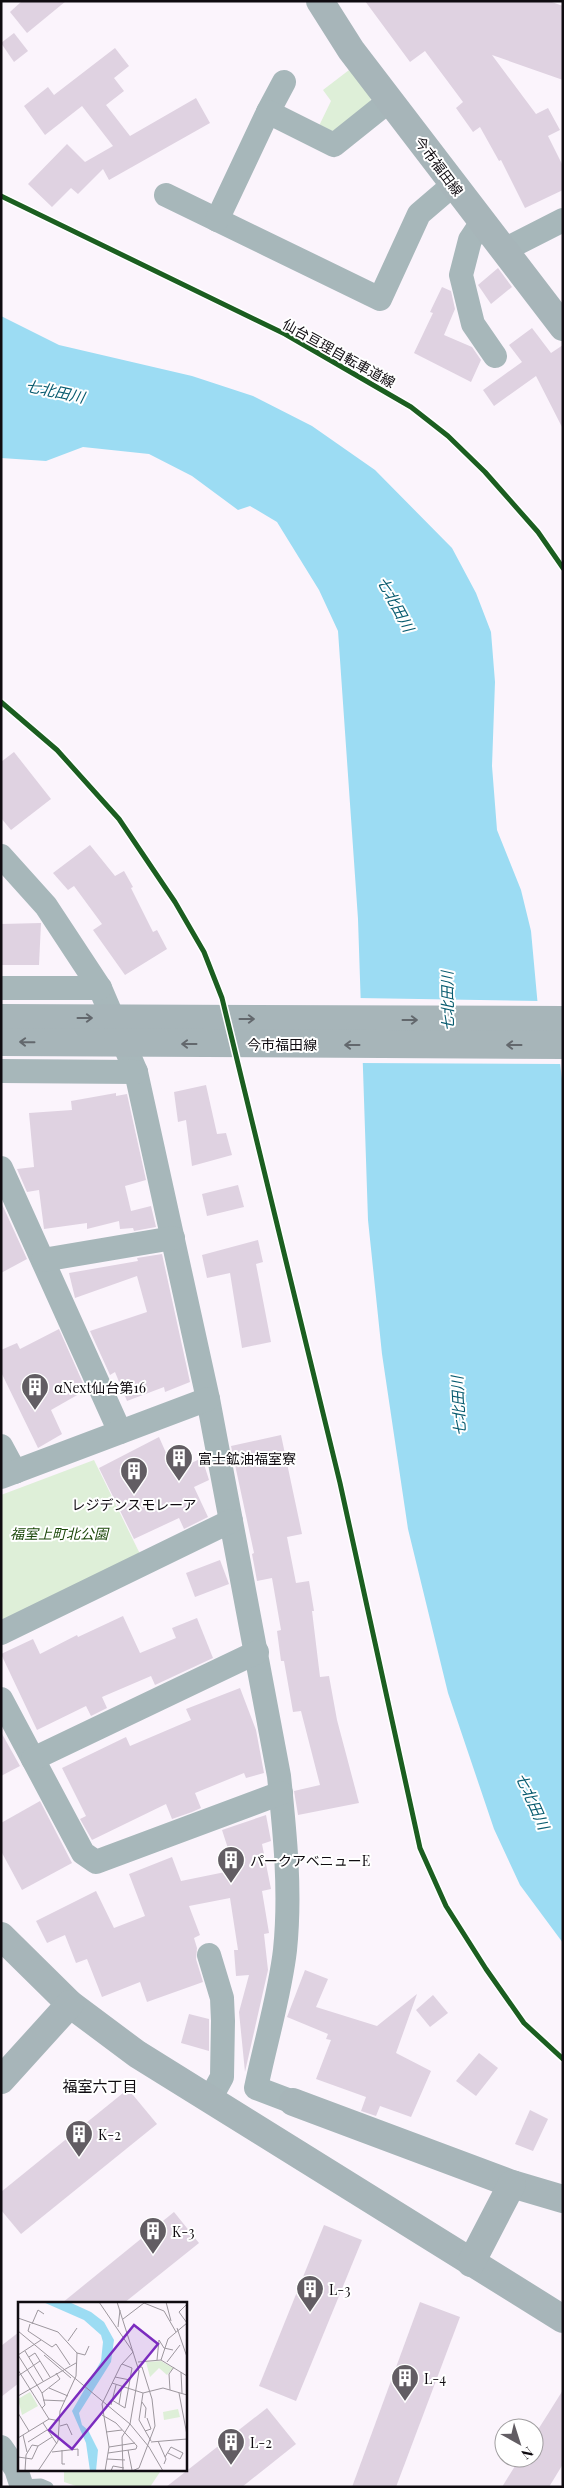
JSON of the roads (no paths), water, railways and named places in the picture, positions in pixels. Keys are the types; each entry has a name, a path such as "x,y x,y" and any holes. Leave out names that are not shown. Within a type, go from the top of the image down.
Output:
{"main road":[{"name":"今市福田線","path":"320,1 351,50 389,101 563,327"},
{"name":"今市福田線","path":"1,1018 563,1020"},
{"name":"今市福田線","path":"1,1042 563,1045"},
{"path":"2,1937 70,2004 137,2054 563,2319"},
{"path":"1,2080 70,2004"},
{"path":"293,2102 512,2184 563,2199"},
{"path":"471,2263 512,2184"}],"street":[{"path":"217,220 284,82"},
{"path":"268,112 334,145 389,101"},
{"path":"166,195 380,299 419,214 454,184"},
{"path":"504,250 563,220"},
{"path":"482,222 470,240 460,275 473,324 495,356"},
{"path":"1,856 46,906 100,988 136,1072 208,1399 257,1652 281,1793 285,1825 288,1916 285,1952 256,2088 293,2102"},
{"path":"1,988 100,988"},
{"path":"1,1071 136,1072"},
{"path":"1,1168 120,1432"},
{"path":"43,1260 173,1238"},
{"path":"1,1446 8,1474 208,1399"},
{"path":"1,1633 231,1521"},
{"path":"33,1759 257,1652"},
{"path":"1,1699 83,1853 96,1862 281,1793"},
{"path":"209,1955 222,1998 224,2021 222,2077 210,2100"},
{"path":"1,2447 16,2469 22,2486"}],"lane":[{"path":"22,2486 40,2484 48,2487"}],"water":[{"name":"七北田川","path":"1,316 59,345 192,376 253,396 312,426 375,470 452,548 476,593 491,632 495,682 492,766 497,830 521,890 531,931 542,1051 560,1063 563,1087 563,1943 520,1885 494,1829 448,1693 408,1529 382,1354 368,1220 358,919 338,631 319,590 277,522 250,506 238,510 192,476 149,454 83,447 46,461 1,458"}],"place":[{"name":"αNext仙台第16","path":"35,1411"},
{"name":"富士鉱油福室寮","path":"179,1482"},
{"name":"レジデンスモレーア","path":"134,1495"},
{"name":"パークアベニューE","path":"231,1884"},
{"name":"K-2","path":"79,2158"},
{"name":"K-3","path":"153,2255"},
{"name":"L-3","path":"310,2313"},
{"name":"L-4","path":"405,2402"},
{"name":"L-2","path":"231,2466"}],"district":[{"name":"福室六丁目","path":"100,2086"}],"park label":[{"name":"福室上町北公園","path":"59,1533"}]}
